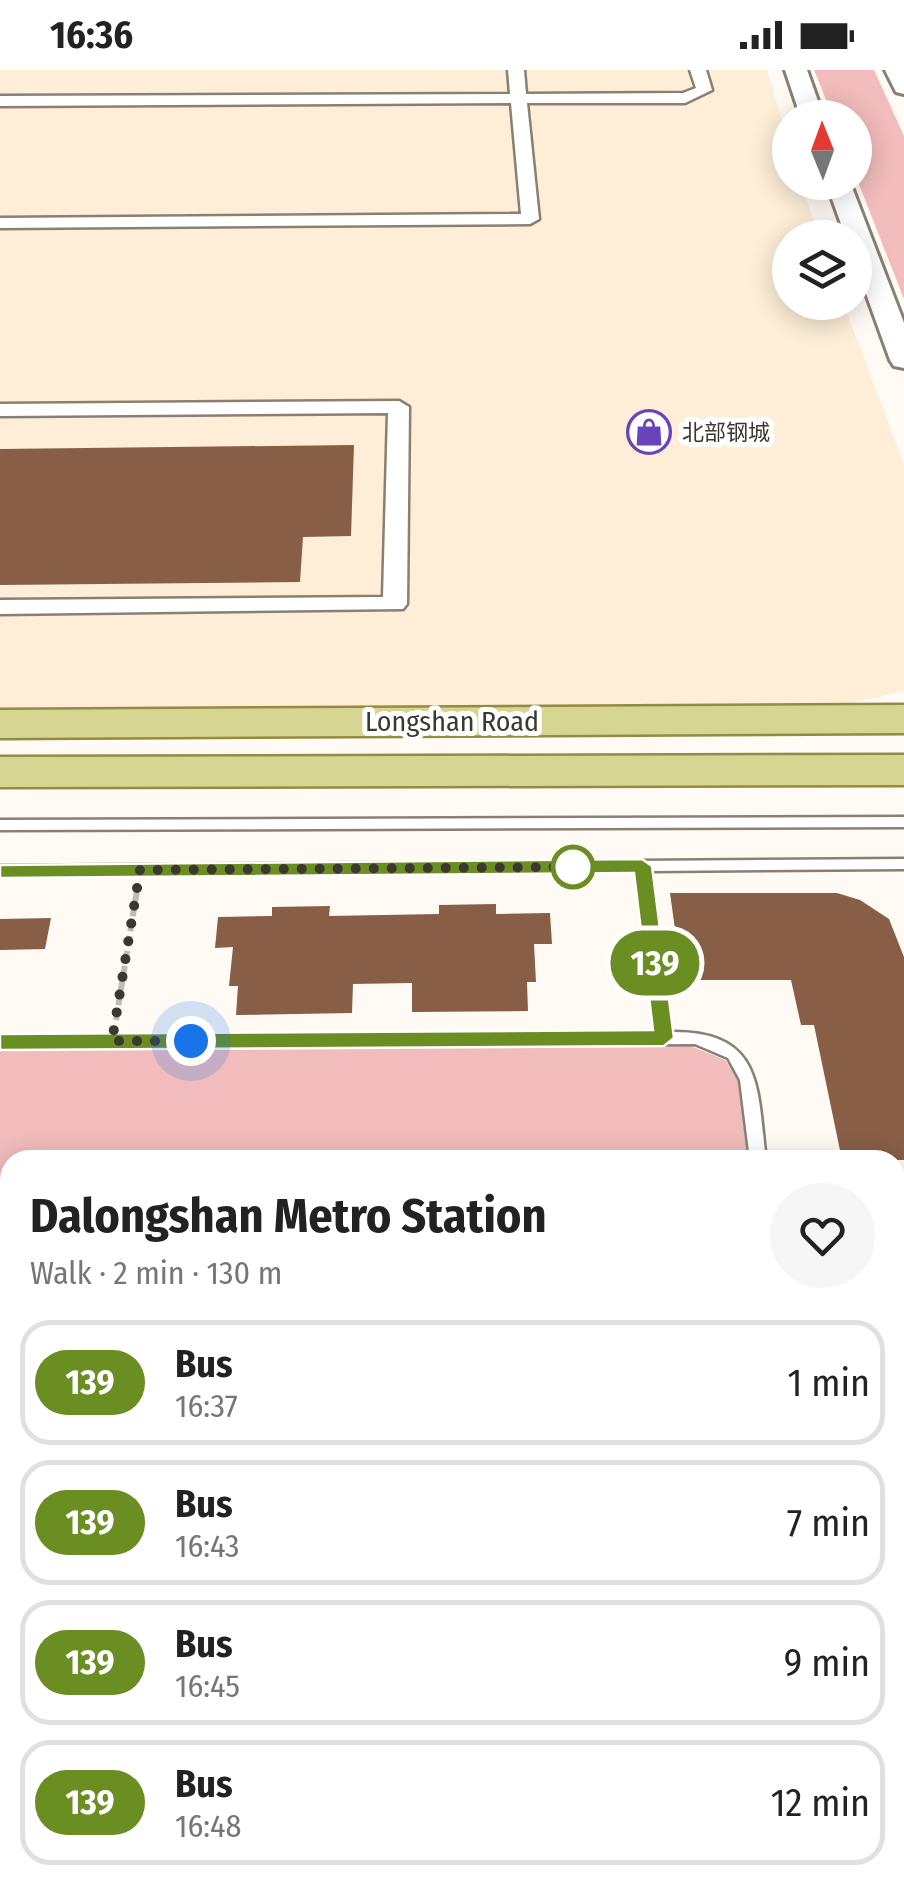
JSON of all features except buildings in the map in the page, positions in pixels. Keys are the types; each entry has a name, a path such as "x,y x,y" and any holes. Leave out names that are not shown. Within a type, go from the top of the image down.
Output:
{"main road":[{"path":"796,70 807,100"},
{"path":"896,70 904,87"},
{"path":"845,200 904,360"},
{"path":"817,720 904,702"},
{"name":"Longshan Road","path":"0,724 904,719"},
{"path":"803,770 904,783"},
{"name":"Longshan Road","path":"0,772 904,770"}],"street":[{"path":"0,223 530,219 516,70"},
{"path":"0,101 685,98 704,90 698,70"},
{"path":"0,410 399,407 395,604 0,607"}],"lane":[{"path":"0,824 904,822"},
{"path":"0,871 904,864"},
{"path":"642,866 664,1038"},
{"path":"0,1042 696,1038 733,1054 748,1078 757,1150"}],"path":[{"path":"112,1041 140,870"}],"shaded area":[{"path":"0,70 767,70 776,100 772,100 772,200 807,200 813,220 772,220 772,320 849,320 904,464 904,691 835,707 0,709"},
{"path":"814,70 874,70 904,136 904,299 865,200 872,200 872,100 826,100"},
{"path":"693,1047 725,1060 738,1079 748,1150 0,1150 0,1049"}],"bus line":[{"name":"139","path":"0,871 642,866 664,1038 0,1042"}],"place":[{"name":"北部钢城","path":"649,432"}],"route":[{"path":"191,1041 112,1041 140,870 573,867"}]}
